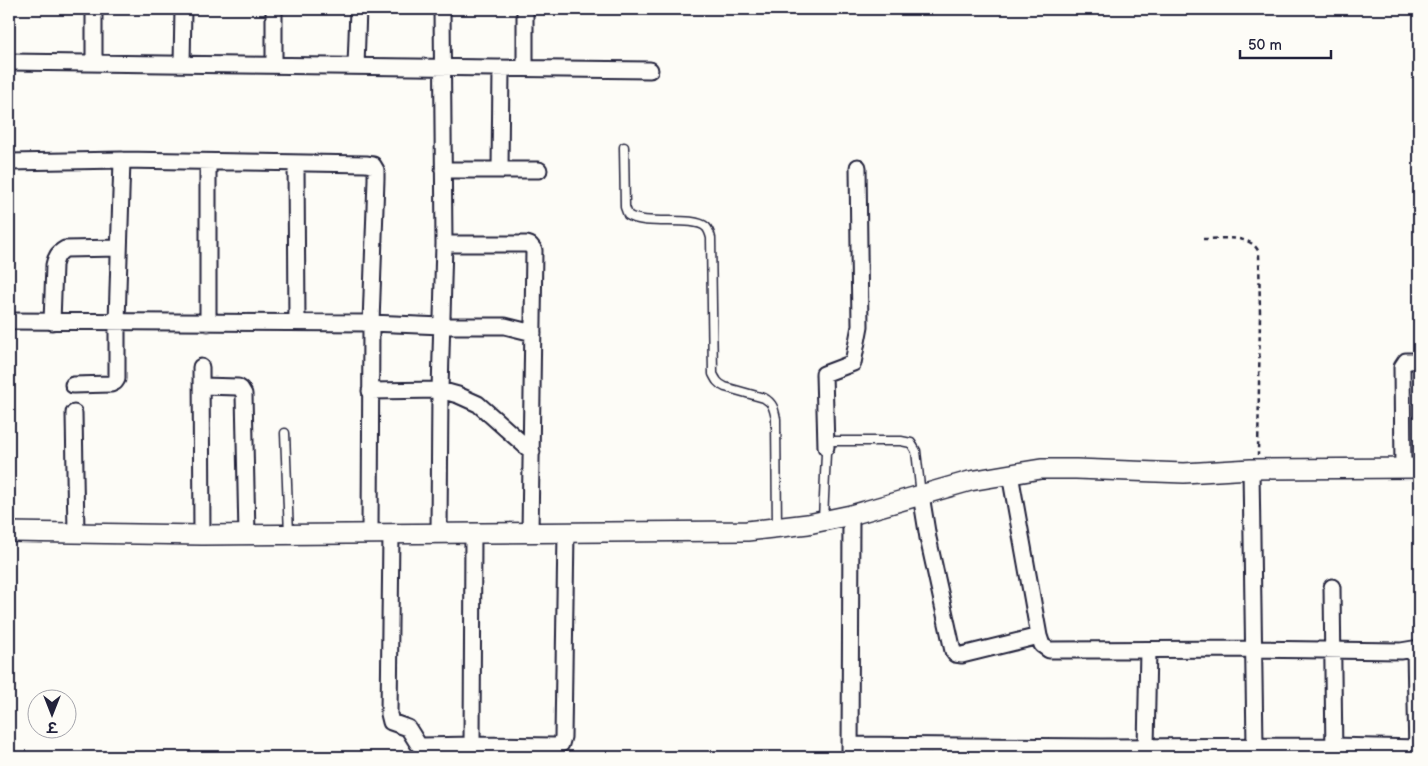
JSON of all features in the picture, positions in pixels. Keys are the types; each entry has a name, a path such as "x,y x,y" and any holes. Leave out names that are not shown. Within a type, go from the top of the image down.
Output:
{"street":[{"path":"94,9 94,62"},
{"path":"182,64 183,9"},
{"path":"274,9 274,65"},
{"path":"356,66 358,9"},
{"path":"439,533 444,244 442,9"},
{"path":"524,68 526,9"},
{"path":"9,62 650,70"},
{"path":"500,170 501,68"},
{"path":"73,384 111,384 117,379 122,160"},
{"path":"9,162 122,160 373,165 376,170 371,323 370,533"},
{"path":"208,162 208,322"},
{"path":"296,163 297,323"},
{"path":"826,447 824,374 853,364 860,326 858,167"},
{"path":"443,170 539,170"},
{"path":"444,244 527,244 532,247 535,254 530,533"},
{"path":"52,322 56,256 65,249 119,248"},
{"path":"9,321 371,323 505,326 533,333"},
{"path":"9,532 247,535 746,530 777,528 851,515 970,481 1040,469 1184,473 1254,469 1411,468 1402,367 1406,361 1419,361"},
{"path":"201,367 202,535"},
{"path":"202,386 238,387 244,394 247,535"},
{"path":"370,391 440,390 478,404 532,452"},
{"path":"74,413 76,533"},
{"path":"1254,469 1255,746"},
{"path":"851,515 850,751 1255,746 1334,752 1418,751 1417,649 1401,651 1254,649 1049,650 1042,645 1039,636 1010,474"},
{"path":"921,495 928,538 955,654 962,655 1039,636"},
{"path":"472,745 473,532"},
{"path":"391,534 391,722 408,728 418,744 422,746 555,746 561,744 562,741 566,532"},
{"path":"1332,587 1334,752"},
{"path":"1146,747 1148,650"}],"lane":[{"path":"624,147 625,207 628,215 637,220 692,222 707,227 710,232 713,374 719,384 764,398 773,406 776,419 777,528"},
{"path":"1419,337 1419,361"},
{"path":"285,432 290,534"},
{"path":"823,520 826,447 830,442 836,440 901,441 911,443 916,451 921,495"}],"path":[{"path":"1203,239 1236,239 1246,241 1257,248 1259,253 1260,314 1254,469"}]}
